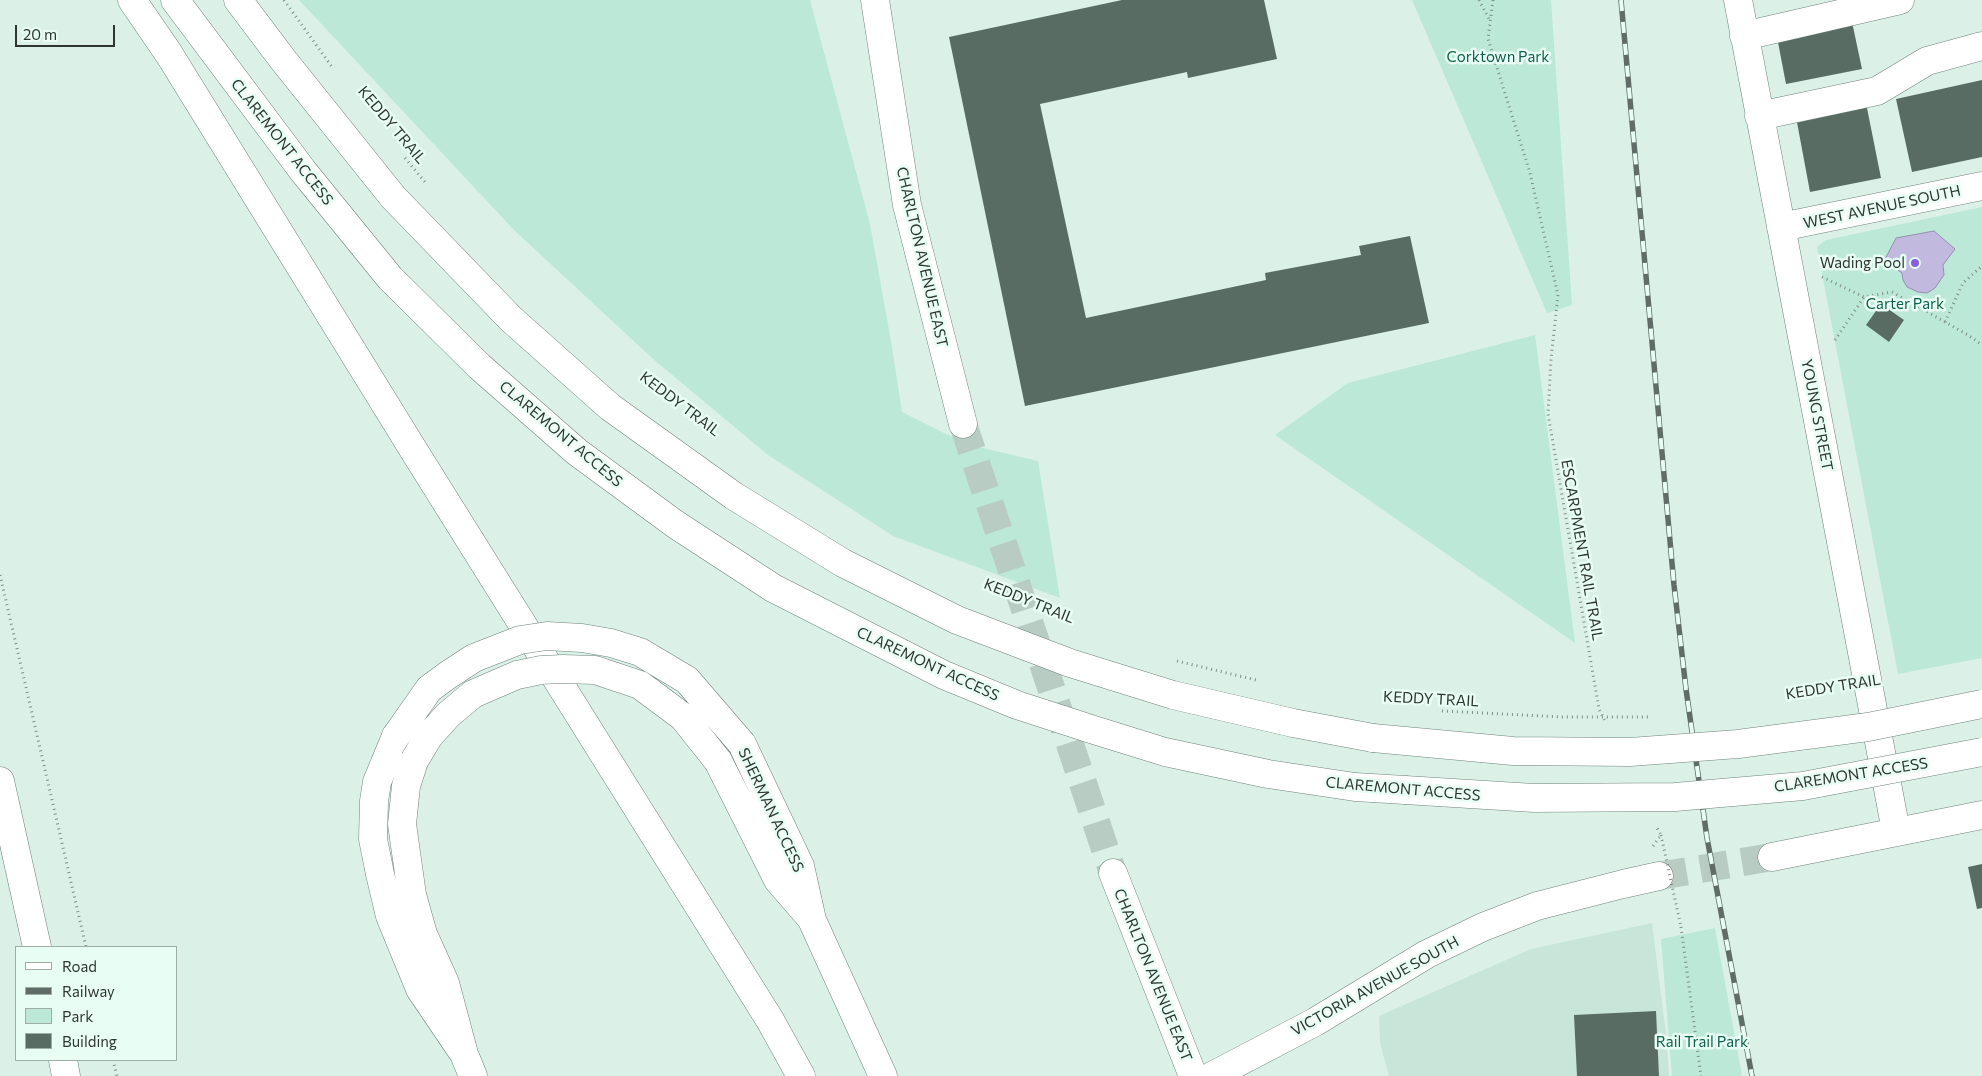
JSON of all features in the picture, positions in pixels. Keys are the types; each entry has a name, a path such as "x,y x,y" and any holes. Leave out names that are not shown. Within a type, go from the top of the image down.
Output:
{"main road":[{"path":"132,0 169,54 411,446 770,1020 801,1076"},
{"name":"CLAREMONT ACCESS","path":"175,0 302,171 390,278 472,359 577,452 675,524 773,588 944,675 1018,705 1165,752 1268,774 1355,787 1534,798 1675,797 1803,786 1982,752"},
{"path":"238,0 284,61 393,197 511,319 610,407 734,496 843,563 957,620 1070,663 1174,695 1294,723 1373,738 1513,751 1630,752 1738,744 1868,727 1982,704"},
{"name":"CHARLTON AVENUE EAST","path":"875,0 907,205 963,424"},
{"name":"YOUNG STREET","path":"1738,0 1896,831"},
{"path":"1744,36 1900,0"},
{"path":"1759,116 1876,91 1927,61 1982,46"},
{"name":"WEST AVENUE SOUTH","path":"1781,227 1982,186"},
{"name":"SHERMAN ACCESS","path":"469,1065 420,989 390,916 374,839 376,782 396,736 429,689 474,658 520,640 546,636 611,643 640,652 687,680 742,744 800,866 812,920 883,1076"},
{"name":"SHERMAN ACCESS","path":"469,1065 444,984 423,934 412,895 405,858 402,824 406,786 414,761 429,736 448,715 473,694 517,675 542,670 595,670 640,685 683,717 718,760 778,880 812,920"},
{"path":"0,781 38,946"},
{"path":"1772,857 1982,815"},
{"name":"CHARLTON AVENUE EAST","path":"1112,873 1193,1076"},
{"name":"VICTORIA AVENUE SOUTH","path":"1212,1076 1315,1022 1427,954 1483,927 1537,906 1659,876"},
{"path":"63,1061 66,1076"}],"path":[{"path":"284,0 334,70"},
{"name":"ESCARPMENT RAIL TRAIL","path":"1479,0 1489,20"},
{"name":"ESCARPMENT RAIL TRAIL","path":"1493,0 1488,40 1530,172 1558,295 1550,359 1548,414 1599,709 1607,726"},
{"name":"KEDDY TRAIL","path":"400,152 431,189"},
{"path":"1788,261 1864,297 1892,292 1968,335 1982,345"},
{"path":"1945,322 1963,283 1982,266"},
{"path":"1810,377 1864,297"},
{"path":"0,576 86,946"},
{"path":"1176,661 1264,682"},
{"name":"KEDDY TRAIL","path":"1437,711 1561,717 1653,717"},
{"path":"1657,827 1661,835 1681,927 1701,1076"},
{"path":"113,1061 117,1076"}],"shaded area":[{"name":"Wading Pool","path":"1934,231 1955,249 1943,265 1944,275 1935,288 1927,293 1918,292 1907,287 1902,273 1884,261 1896,238"},
{"path":"1652,923 1666,1034 1669,1076 1389,1076 1380,1043 1379,1016 1531,949"}],"green space":[{"path":"299,0 810,0 870,224 902,412 966,444 1038,461 1060,598 893,536 768,455 652,358 514,230"},
{"name":"Corktown Park","path":"1412,0 1551,0 1572,305 1547,313"},
{"name":"Carter Park","path":"1982,207 1982,658 1898,674 1817,247 1826,240"},
{"path":"1535,335 1575,643 1275,435 1348,383"},
{"name":"Rail Trail Park","path":"1715,928 1742,1076 1672,1076 1661,939"}],"building":[{"path":"1122,0 1264,0 1277,59 1188,78 1187,72 1040,104 1086,318 1266,280 1265,273 1361,255 1359,246 1410,236 1429,323 1025,406 949,37"},
{"path":"1852,22 1862,69 1786,84 1777,37"},
{"path":"1982,80 1982,157 1912,172 1896,99"},
{"path":"1866,103 1881,178 1810,192 1796,117"},
{"path":"1881,304 1904,320 1889,342 1866,325"},
{"path":"1982,864 1982,908 1977,909 1968,867"},
{"path":"1656,1011 1659,1076 1577,1076 1574,1015"}],"tunnel":[{"path":"963,424 1113,873"},
{"path":"1659,876 1772,857"}],"railway":[{"path":"1621,0 1674,585 1686,689 1707,838 1752,1076"}],"place":[{"name":"Wading Pool","path":"1915,263"}]}
